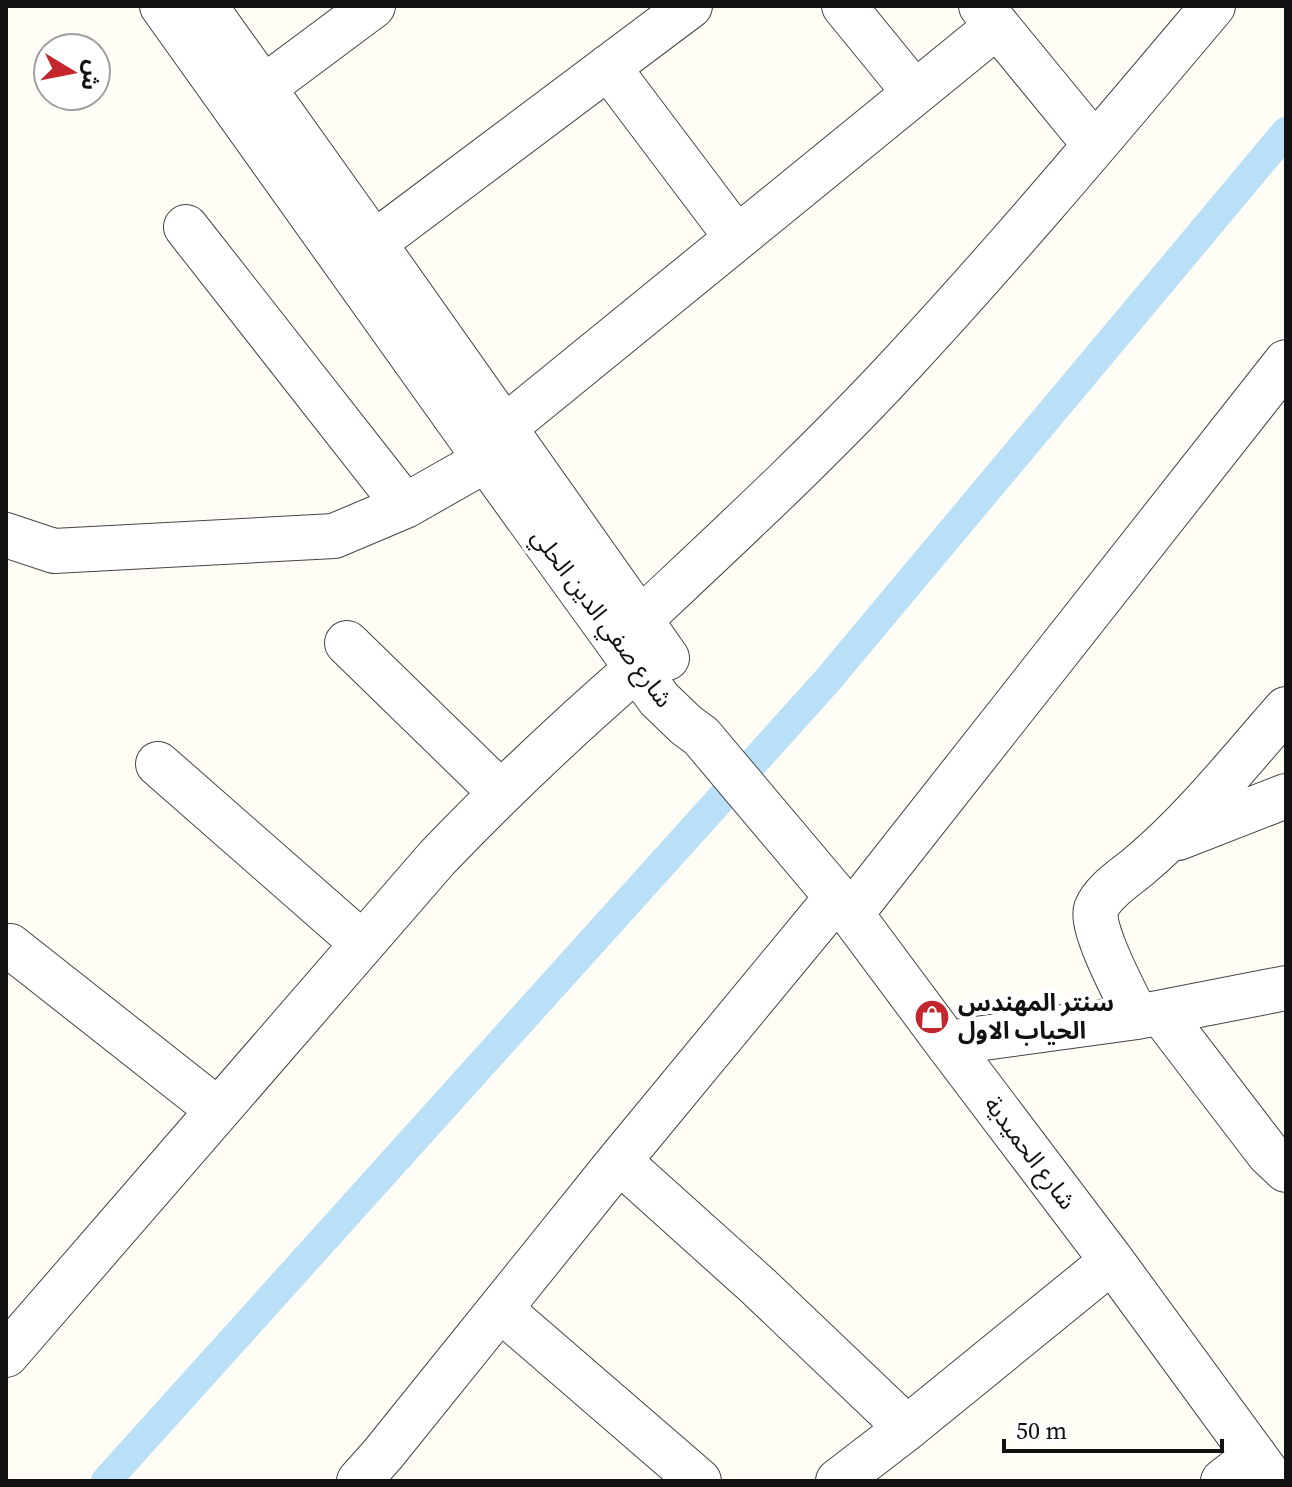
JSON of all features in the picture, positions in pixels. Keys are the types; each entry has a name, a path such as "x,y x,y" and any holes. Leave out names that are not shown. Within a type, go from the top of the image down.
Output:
{"street":[{"name":"شارع صفي الدين الحلي","path":"162,6 495,444 640,620 681,677 712,749"},
{"name":"شارع صفي الدين الحلي","path":"205,6 374,243 495,444 637,668 659,699 712,749"},
{"path":"263,88 373,6"},
{"path":"374,243 690,6"},
{"path":"844,6 915,93"},
{"path":"640,620 769,499 895,371 1213,6"},
{"path":"6,535 54,551 334,536 405,506 495,444 737,238 915,93 989,16 1095,145"},
{"path":"608,67 737,238"},
{"path":"186,227 405,506"},
{"path":"384,1472 500,1309 619,1161 844,905 1286,362"},
{"path":"347,643 500,792"},
{"path":"6,1355 437,858 500,792 637,668"},
{"path":"1286,709 1168,842 1107,893 1096,910 1095,920 1104,949 1149,1015 1286,1170"},
{"name":"شارع الحميدية","path":"712,749 844,905 1112,1261 1261,1474"},
{"path":"158,764 362,943"},
{"path":"1168,842 1286,796"},
{"path":"10,946 218,1110"},
{"path":"947,1043 1149,1015 1286,988"},
{"path":"619,1161 758,1286 907,1428"},
{"path":"838,1481 1112,1261"},
{"path":"500,1309 699,1481"}],"waterway":[{"path":"106,1481 826,682 1286,132"}],"place":[{"name":"سنتر المهندس الحياب الاول","path":"932,1017"}]}
